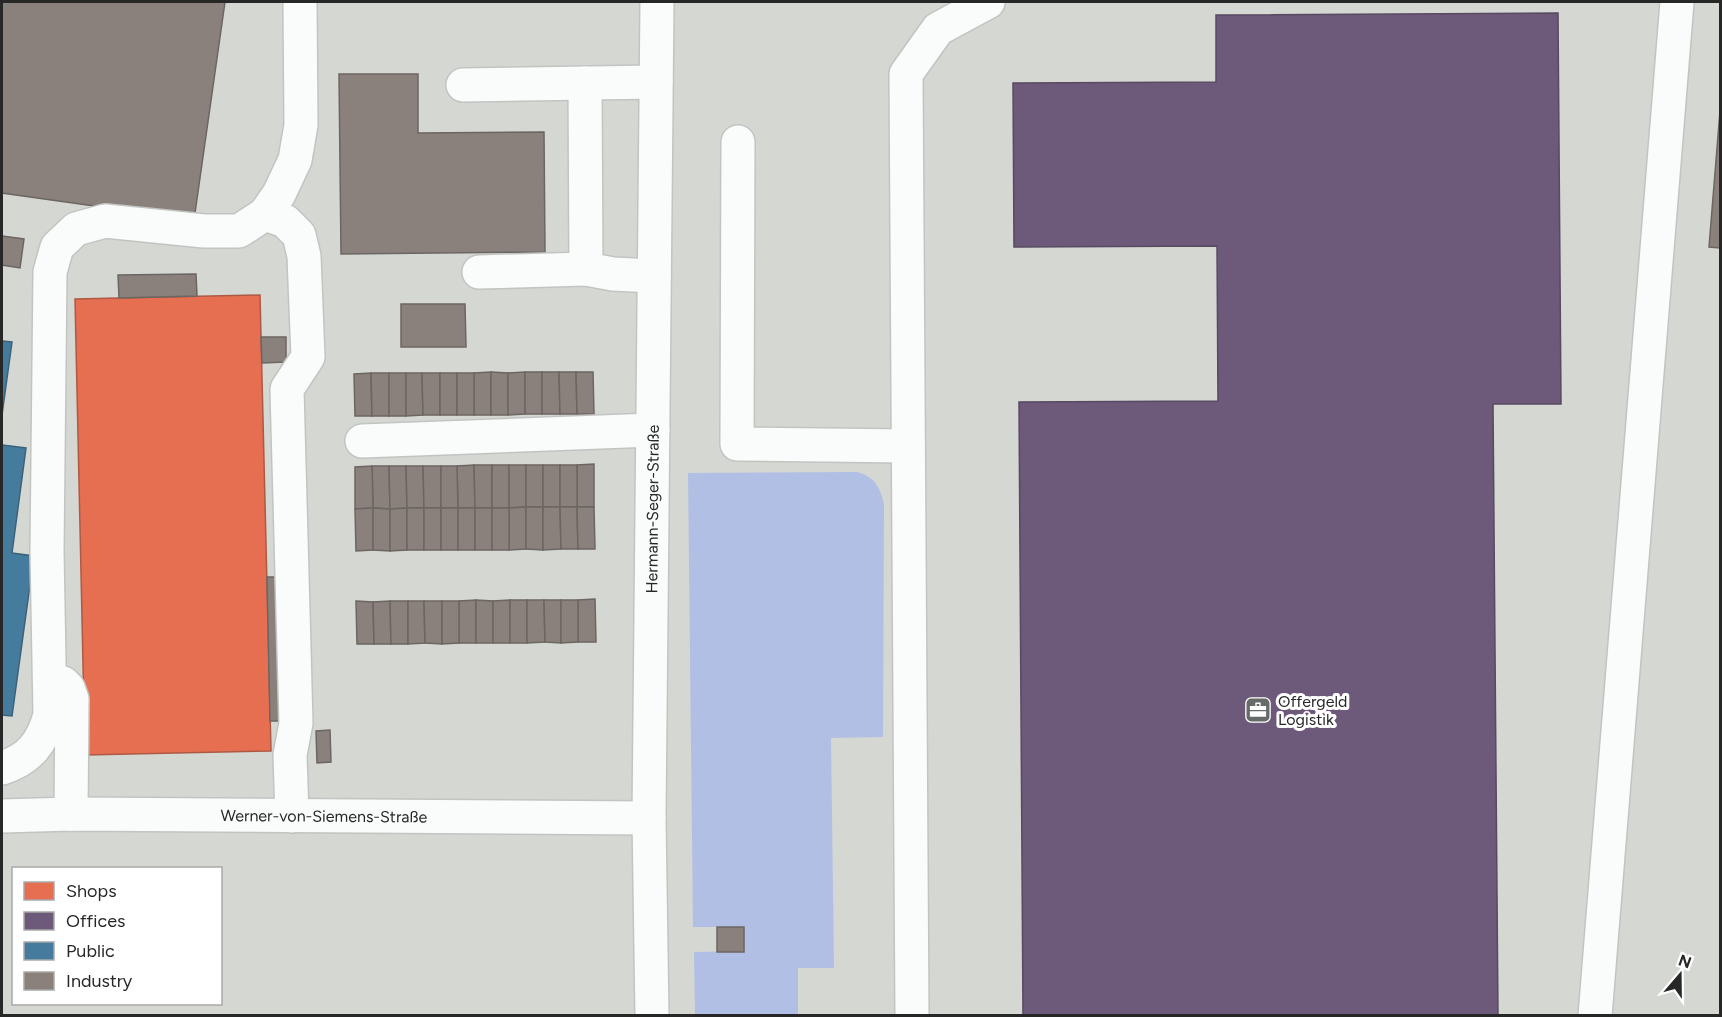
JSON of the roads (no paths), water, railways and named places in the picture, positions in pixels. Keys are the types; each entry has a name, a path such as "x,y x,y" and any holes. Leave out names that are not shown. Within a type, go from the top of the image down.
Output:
{"street":[{"path":"2,768 14,765 32,752 45,735 50,715 47,550 50,272 57,248 76,229 105,221 204,231 239,231 265,214 279,194 295,160 301,125 300,2"},
{"name":"Hermann-Seger-Straße","path":"652,1016 649,818 657,2"},
{"path":"912,1016 906,74 938,29 988,2"},
{"path":"1595,1016 1677,2"},
{"path":"463,85 656,82"},
{"path":"585,83 586,269"},
{"path":"738,142 737,444 908,446"},
{"path":"265,214 285,221 299,235 304,255 308,357 287,389 296,723 290,755 292,816"},
{"path":"479,272 586,269 613,274 654,276"},
{"path":"362,441 653,430"},
{"path":"50,679 68,688 72,699 71,814"},
{"name":"Werner-von-Siemens-Straße","path":"2,816 71,814 649,818"}],"place":[{"name":"Offergeld Logistik","path":"1258,710"}]}
